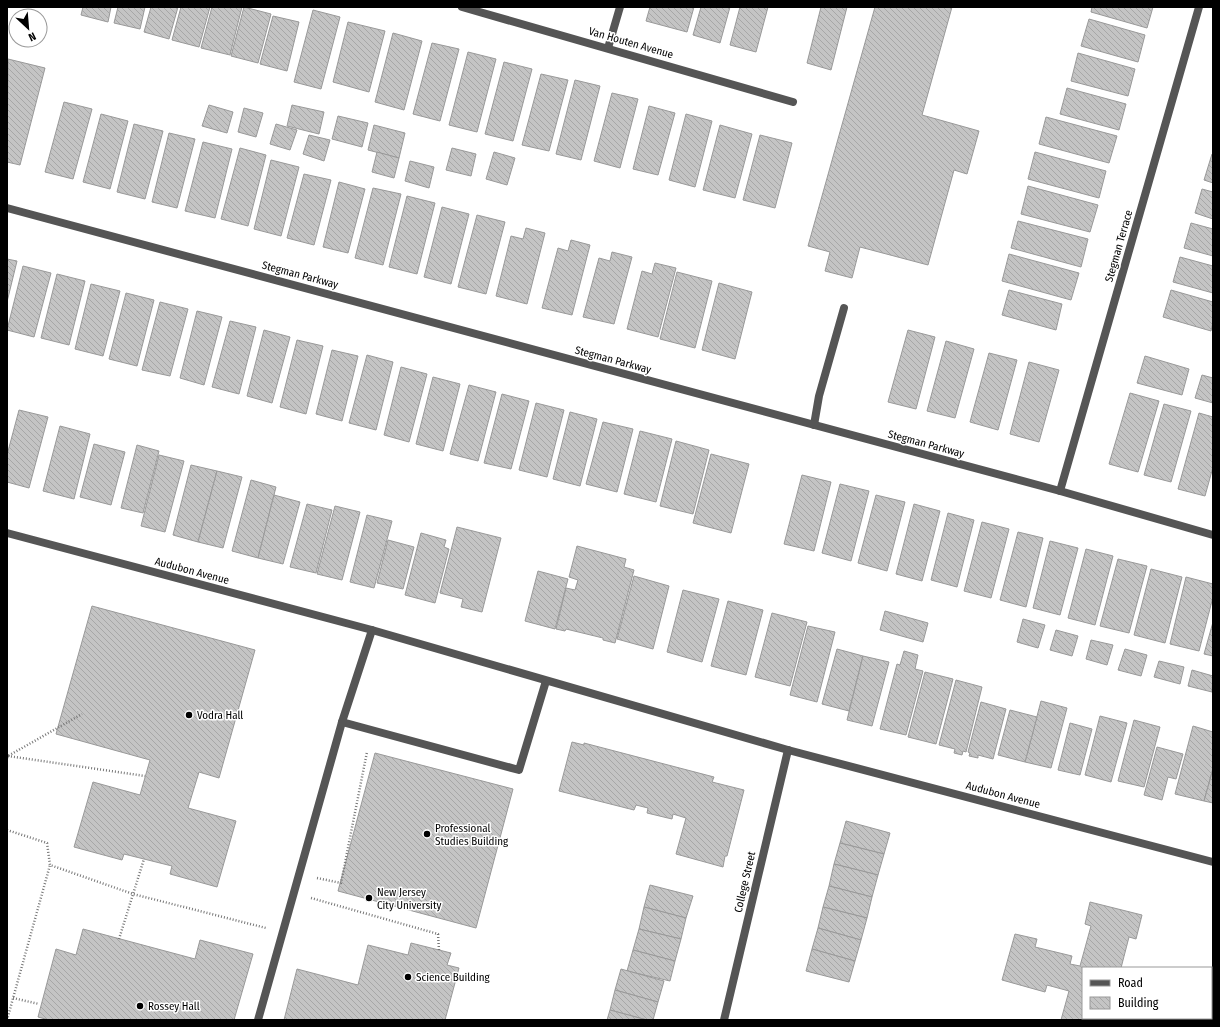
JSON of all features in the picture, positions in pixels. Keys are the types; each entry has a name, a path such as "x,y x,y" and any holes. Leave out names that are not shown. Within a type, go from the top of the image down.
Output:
{"street":[{"name":"Van Houten Avenue","path":"462,7 793,102"},
{"path":"608,48 620,7"},
{"name":"Stegman Terrace","path":"1060,491 1199,7"},
{"name":"Stegman Parkway","path":"7,208 1060,491 1213,535"},
{"path":"814,425 819,396 844,308"},
{"name":"Audubon Avenue","path":"7,533 372,630 788,750 1213,862"},
{"path":"258,1020 342,722 372,630"},
{"path":"342,722 519,770 546,681"},
{"name":"College Street","path":"724,1020 788,750"}],"path":[{"path":"7,757 82,714"},
{"path":"299,874 340,883 367,752"},
{"path":"7,757 145,776"},
{"path":"7,830 46,843 50,865 7,1020"},
{"path":"119,939 144,859"},
{"path":"50,865 132,894 282,932"},
{"path":"294,893 438,934 439,950"},
{"path":"13,998 39,1004"}],"building":[{"path":"83,7 111,7 108,22 81,15"},
{"path":"118,7 145,7 140,29 114,23"},
{"path":"151,7 178,7 169,39 144,32"},
{"path":"181,7 210,7 199,47 172,40"},
{"path":"212,7 242,7 230,55 201,48"},
{"path":"244,7 271,14 258,63 231,56"},
{"path":"650,7 694,7 687,32 646,21"},
{"path":"701,7 730,7 720,43 693,35"},
{"path":"740,7 768,7 756,52 730,45"},
{"path":"821,7 847,7 831,70 807,63"},
{"path":"875,7 952,7 922,115 979,131 967,174 954,170 928,265 860,247 852,278 825,271 830,252 808,246"},
{"path":"1092,7 1153,7 1147,28 1091,12"},
{"path":"313,10 340,17 321,89 294,82"},
{"path":"273,16 299,22 287,71 260,64"},
{"path":"1089,19 1145,35 1138,62 1081,46"},
{"path":"348,22 385,31 369,92 333,82"},
{"path":"393,33 422,41 404,110 375,102"},
{"path":"432,43 459,49 440,121 413,114"},
{"path":"468,52 496,59 477,132 449,125"},
{"path":"1078,53 1135,69 1128,96 1071,81"},
{"path":"8,59 45,68 20,165 7,162"},
{"path":"504,62 532,69 513,141 485,134"},
{"path":"541,74 568,80 549,151 522,145"},
{"path":"575,80 600,86 581,160 556,154"},
{"path":"1067,88 1126,104 1119,130 1060,114"},
{"path":"612,93 638,99 620,168 594,161"},
{"path":"64,102 92,109 73,179 45,172"},
{"path":"209,105 233,112 227,133 202,126"},
{"path":"292,105 324,112 319,134 287,126"},
{"path":"649,106 675,113 658,175 633,169"},
{"path":"244,108 263,113 256,137 238,132"},
{"path":"101,114 128,121 110,189 83,182"},
{"path":"686,114 712,121 695,187 669,180"},
{"path":"338,116 368,123 362,147 332,139"},
{"path":"1046,117 1117,136 1109,163 1039,144"},
{"path":"134,124 163,131 145,199 117,192"},
{"path":"276,124 297,130 290,150 270,144"},
{"path":"374,125 405,133 399,158 368,150"},
{"path":"720,125 752,134 735,198 703,190"},
{"path":"169,133 195,139 177,208 152,202"},
{"path":"309,135 330,140 324,161 303,154"},
{"path":"760,135 792,143 775,208 743,200"},
{"path":"203,142 232,149 215,218 185,211"},
{"path":"240,148 266,155 248,226 221,219"},
{"path":"452,148 476,154 471,176 446,170"},
{"path":"377,152 399,158 394,178 372,172"},
{"path":"494,152 515,158 507,185 486,179"},
{"path":"1035,152 1106,171 1099,198 1028,179"},
{"path":"1212,154 1213,155 1213,183 1204,180"},
{"path":"271,160 299,167 281,236 254,229"},
{"path":"410,161 434,167 429,188 405,181"},
{"path":"304,174 331,180 314,245 287,238"},
{"path":"339,182 365,189 348,253 323,247"},
{"path":"1028,186 1098,205 1090,232 1021,214"},
{"path":"373,188 401,194 383,265 355,258"},
{"path":"1202,189 1213,192 1213,219 1195,213"},
{"path":"407,196 435,203 417,274 389,267"},
{"path":"442,207 469,214 451,284 424,277"},
{"path":"477,215 505,222 486,294 458,287"},
{"path":"1018,221 1088,239 1081,267 1011,248"},
{"path":"1191,223 1213,229 1213,256 1184,248"},
{"path":"526,228 545,233 527,304 496,296 511,236 523,239"},
{"path":"571,240 590,245 572,315 542,308 558,248 568,251"},
{"path":"612,252 632,257 614,324 583,317 599,258 610,261"},
{"path":"1009,254 1079,273 1071,300 1002,281"},
{"path":"1180,257 1213,266 1213,293 1173,282"},
{"path":"7,259 17,261 7,302"},
{"path":"655,263 676,268 658,337 627,329 642,271 652,274"},
{"path":"23,266 51,273 34,337 7,330"},
{"path":"677,272 712,281 695,348 660,339"},
{"path":"57,274 85,281 69,345 41,338"},
{"path":"719,283 752,292 735,359 702,350"},
{"path":"91,284 120,291 103,356 75,349"},
{"path":"1009,290 1062,304 1056,330 1002,315"},
{"path":"1171,290 1213,302 1213,322 1211,331 1163,317"},
{"path":"126,293 154,300 137,366 109,359"},
{"path":"160,302 188,309 170,376 142,370"},
{"path":"197,311 222,317 204,385 180,378"},
{"path":"230,321 256,327 239,394 212,387"},
{"path":"264,330 290,337 272,403 247,396"},
{"path":"908,330 935,337 916,409 888,402"},
{"path":"297,340 323,346 306,414 280,407"},
{"path":"946,341 974,349 955,418 927,411"},
{"path":"332,350 358,356 342,421 316,414"},
{"path":"989,353 1017,360 998,430 970,422"},
{"path":"367,355 393,362 376,430 349,423"},
{"path":"1145,356 1189,369 1182,395 1137,383"},
{"path":"1029,362 1059,370 1039,442 1010,434"},
{"path":"401,367 427,374 409,442 384,435"},
{"path":"1202,375 1213,378 1213,403 1195,398"},
{"path":"433,377 460,384 443,451 416,444"},
{"path":"469,385 496,392 478,461 450,454"},
{"path":"1130,393 1159,401 1138,472 1109,464"},
{"path":"502,394 529,401 511,469 484,463"},
{"path":"536,403 564,410 547,477 519,470"},
{"path":"1164,404 1191,411 1171,482 1144,475"},
{"path":"19,410 48,417 29,488 7,482 7,455"},
{"path":"570,412 597,419 580,486 553,479"},
{"path":"1199,413 1213,417 1213,467 1205,496 1178,489"},
{"path":"603,422 633,429 617,492 586,484"},
{"path":"60,426 90,434 74,499 43,491"},
{"path":"640,431 672,439 656,502 624,494"},
{"path":"676,441 709,450 693,514 660,506"},
{"path":"94,444 125,452 111,505 80,497"},
{"path":"137,445 159,451 143,513 121,508"},
{"path":"711,454 749,464 731,533 693,523"},
{"path":"159,455 184,461 165,532 141,526"},
{"path":"191,465 217,471 198,542 173,535"},
{"path":"217,471 242,477 223,548 198,542"},
{"path":"802,475 831,482 814,551 784,544"},
{"path":"251,480 276,487 258,558 232,551"},
{"path":"840,484 869,491 851,561 822,553"},
{"path":"274,495 300,502 283,564 258,558"},
{"path":"876,495 905,502 887,571 858,563"},
{"path":"307,504 332,510 316,573 290,567"},
{"path":"914,504 940,511 922,581 896,574"},
{"path":"335,506 360,512 342,580 317,574"},
{"path":"948,513 974,520 957,587 931,580"},
{"path":"367,515 392,521 374,588 350,582"},
{"path":"982,522 1009,529 991,598 964,591"},
{"path":"457,527 501,538 482,612 461,607 463,599 440,593"},
{"path":"1018,532 1043,538 1026,607 1000,600"},
{"path":"421,533 446,540 444,547 449,549 435,603 405,595"},
{"path":"388,540 414,547 403,589 377,583"},
{"path":"1050,541 1078,548 1060,615 1033,608"},
{"path":"577,546 626,559 624,567 634,570 615,643 603,640 603,638 566,629 565,631 556,629 566,588 575,590 578,580 569,577"},
{"path":"1086,549 1113,556 1095,625 1068,618"},
{"path":"1118,559 1147,566 1129,633 1100,626"},
{"path":"1151,569 1182,577 1165,643 1134,635"},
{"path":"538,571 568,579 555,629 525,621"},
{"path":"634,576 669,586 653,649 617,639"},
{"path":"1186,577 1213,584 1213,597 1199,651 1170,644"},
{"path":"683,590 719,599 702,662 667,652"},
{"path":"728,601 763,610 746,675 711,666"},
{"name":"Vodra Hall","path":"92,606 255,650 219,778 199,772 188,808 236,821 217,887 170,874 172,866 124,854 122,860 74,847 93,782 140,795 150,760 56,734"},
{"path":"885,611 928,623 923,642 880,630"},
{"path":"772,613 807,622 790,686 755,677"},
{"path":"1023,619 1045,625 1038,648 1017,642"},
{"path":"1213,622 1213,656 1204,654"},
{"path":"808,626 835,632 817,702 790,695"},
{"path":"1056,630 1078,636 1072,656 1050,650"},
{"path":"1091,640 1113,645 1107,665 1086,659"},
{"path":"837,649 863,656 849,711 822,704"},
{"path":"1125,649 1147,655 1141,676 1118,670"},
{"path":"904,651 918,655 915,669 923,671 906,735 880,729 897,664 900,665"},
{"path":"863,656 889,662 872,726 847,720"},
{"path":"1159,661 1184,667 1180,684 1154,677"},
{"path":"1192,670 1213,676 1212,692 1188,686"},
{"path":"925,672 953,679 936,744 908,737"},
{"path":"956,680 982,687 966,752 963,751 962,755 954,753 955,749 939,745"},
{"path":"1041,701 1067,708 1051,768 1025,762"},
{"path":"981,702 1006,709 993,759 978,755 978,758 969,756 970,753 968,752"},
{"path":"1010,710 1037,717 1025,762 998,755"},
{"path":"1100,716 1127,723 1111,782 1085,775"},
{"path":"1134,720 1160,727 1144,787 1118,781"},
{"path":"1070,723 1092,729 1080,775 1058,770"},
{"path":"1193,726 1213,732 1213,768 1204,801 1175,794"},
{"path":"572,742 584,745 584,743 714,777 712,782 744,790 723,867 676,854 686,818 673,814 672,819 647,813 648,808 636,805 634,810 559,791"},
{"path":"1157,747 1183,754 1176,779 1168,777 1162,800 1144,795"},
{"name":"Professional Studies Building","path":"375,753 513,789 476,928 338,891"},
{"path":"1213,769 1213,803 1204,801"},
{"path":"846,821 890,833 884,854 840,843"},
{"path":"840,843 884,854 878,875 834,864"},
{"path":"834,864 878,875 872,897 829,886"},
{"path":"650,885 693,896 686,918 644,907"},
{"path":"829,886 872,897 867,918 823,907"},
{"path":"1090,902 1142,915 1136,939 1129,937 1121,967 1082,967 1082,1019 1107,1020 1061,1020 1069,991 1047,985 1045,992 1002,980 1015,934 1037,939 1035,947 1072,956 1070,964 1080,966 1091,926 1085,924"},
{"path":"644,907 686,918 681,939 639,929"},
{"path":"823,907 867,918 861,940 818,928"},
{"path":"818,928 861,940 855,961 812,949"},
{"name":"Rossey Hall","path":"83,929 195,959 200,940 253,954 234,1020 49,1020 38,1017 56,949 76,955"},
{"path":"639,929 681,939 675,961 633,950"},
{"name":"Science Building","path":"411,943 451,953 447,965 459,968 445,1020 284,1020 297,969 358,985 368,945 408,955"},
{"path":"812,949 855,961 849,982 806,971"},
{"path":"633,950 675,961 670,981 627,971"},
{"path":"621,969 664,981 658,1002 615,990"},
{"path":"615,990 658,1002 653,1020 647,1020 610,1010"},
{"path":"1213,991 1213,1020 1178,1020 1212,1019"},
{"path":"610,1010 647,1020 607,1020"},
{"path":"1140,1019 1178,1019 1178,1020"}],"place":[{"name":"Vodra Hall","path":"189,715"},
{"name":"Professional Studies Building","path":"427,834"},
{"name":"New Jersey City University","path":"369,898"},
{"name":"Science Building","path":"408,977"},
{"name":"Rossey Hall","path":"140,1006"}]}
